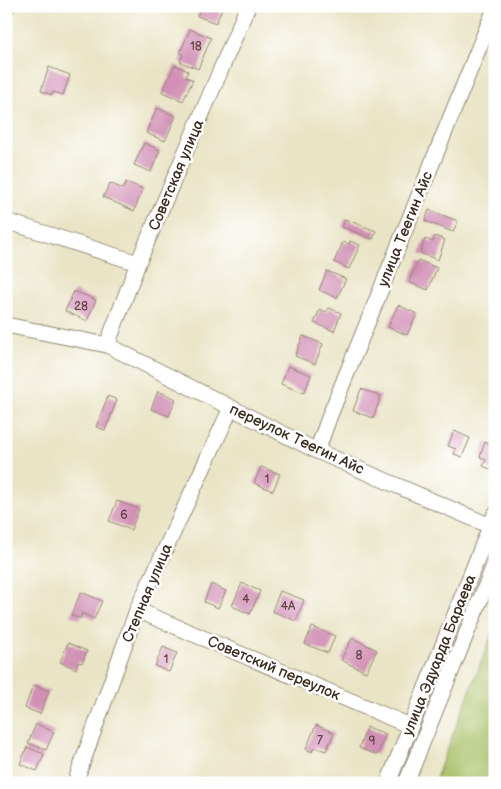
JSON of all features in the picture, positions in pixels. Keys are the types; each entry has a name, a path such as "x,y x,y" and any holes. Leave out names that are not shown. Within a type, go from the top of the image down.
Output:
{"street":[{"name":"Советская улица","path":"107,345 138,264 248,6"},
{"name":"улица Теегин Айс","path":"317,451 330,414 495,8"},
{"path":"6,221 138,264"},
{"name":"переулок Теегин Айс","path":"6,325 107,345 317,451 493,523"},
{"name":"Степная улица","path":"75,783 138,610 231,408"},
{"name":"улица Эдуарда Бараева","path":"388,783 493,523"},
{"name":"улица Эдуарда Бараева","path":"406,783 495,563"},
{"name":"Советский переулок","path":"138,610 410,726"}],"green space":[{"path":"495,626 495,783 434,783"}],"building":[{"path":"6,6 16,6 8,23 6,22"},
{"path":"201,6 223,6 216,23 197,16"},
{"path":"190,29 211,38 198,69 180,62 183,54 180,53"},
{"path":"175,65 188,71 186,77 193,80 183,101 162,92"},
{"path":"49,67 70,75 63,95 53,92 52,95 41,91"},
{"path":"157,108 176,116 165,141 146,133"},
{"path":"144,143 160,150 151,172 134,165"},
{"path":"126,182 143,189 134,211 103,197 110,183 123,189"},
{"path":"429,210 458,221 453,232 425,221"},
{"path":"345,219 376,231 373,239 342,227"},
{"path":"435,236 445,240 438,260 420,253 425,239 433,242"},
{"path":"350,241 360,245 349,269 334,262 343,242 349,244"},
{"path":"418,260 437,268 428,290 409,282"},
{"path":"327,271 346,279 337,298 319,290"},
{"path":"74,291 96,300 87,321 65,311"},
{"path":"398,305 417,314 407,335 388,327"},
{"path":"329,308 341,313 334,331 314,323 320,309 326,312"},
{"path":"303,336 323,344 315,364 295,356"},
{"path":"288,366 311,375 304,393 281,384"},
{"path":"361,389 381,396 373,418 353,411"},
{"path":"158,391 176,399 169,416 151,409"},
{"path":"108,396 117,400 105,430 96,427"},
{"path":"454,431 470,438 462,457 454,454 456,449 448,446"},
{"path":"485,442 495,446 494,471 483,466 486,460 480,457"},
{"path":"261,467 280,474 273,491 254,483"},
{"path":"117,501 139,509 131,530 109,521"},
{"path":"242,583 260,591 250,614 232,606"},
{"path":"211,584 226,591 218,608 204,602"},
{"path":"280,591 304,600 296,621 272,611"},
{"path":"81,592 102,601 94,619 82,613 80,619 71,615"},
{"path":"312,627 335,636 328,653 305,644"},
{"path":"352,638 377,650 366,672 341,660"},
{"path":"68,643 87,651 82,663 78,662 76,669 60,662"},
{"path":"163,647 177,653 169,672 155,666"},
{"path":"33,685 49,691 40,714 25,708"},
{"path":"36,724 54,732 46,750 28,743"},
{"path":"316,725 334,733 326,751 314,747 312,752 306,749"},
{"path":"367,727 386,734 377,755 359,748"},
{"path":"27,747 44,754 37,771 20,764"}]}
